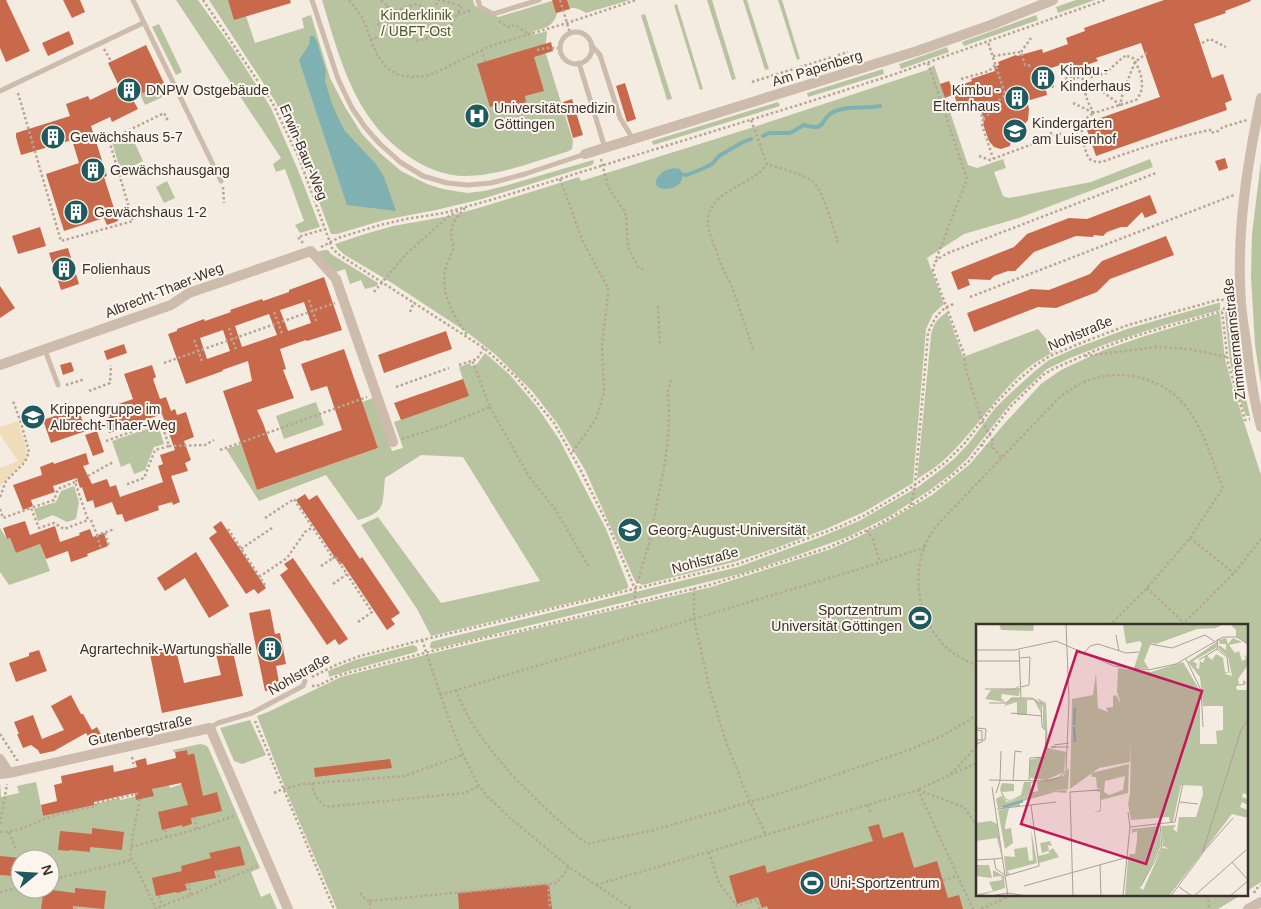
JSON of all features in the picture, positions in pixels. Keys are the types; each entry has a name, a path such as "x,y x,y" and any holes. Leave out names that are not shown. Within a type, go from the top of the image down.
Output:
{"street":[{"name":"Am Papenberg","path":"586,154 917,51 991,25 1053,0"},
{"name":"Zimmermannstraße","path":"1260,423 1248,360 1241,302 1240,249 1244,191 1261,98"},
{"name":"Albrecht-Thaer-Weg","path":"0,366 171,305 189,293 311,251 336,280 343,300"},
{"path":"343,300 393,442"},
{"name":"Gutenbergstraße","path":"5,773 210,728 288,909"},
{"path":"0,759 5,773"},
{"path":"1248,909 1261,902"}],"lane":[{"path":"133,0 222,184"},
{"path":"312,0 338,79 352,108 364,127 378,143 400,162 423,176 447,183 468,185 491,183 586,154"},
{"path":"478,0 480,8 493,14 539,0"},
{"path":"0,91 143,22"},
{"path":"591,45 588,57 580,63 573,64 566,61 561,55 560,48 563,38 570,33 576,32 588,38 591,45 600,55 620,118 634,140"},
{"path":"580,63 605,148"},
{"path":"45,350 58,385"},
{"name":"Nohlstraße","path":"210,728 218,723 252,713 304,683"}],"path":[{"name":"Erwin-Baur-Weg","path":"203,0 272,102 299,158 329,242"},
{"path":"349,0 362,17 377,56 387,68 399,75 413,77 427,76 437,72 490,46 636,0"},
{"path":"383,0 394,11 400,29 418,41 447,32 462,6 439,0 434,8 426,10 417,4 394,11"},
{"path":"560,0 570,33"},
{"path":"635,590 609,527 554,423 516,377 484,348 338,254 329,242 380,225 444,213 805,104 928,63 1105,0"},
{"path":"388,6 378,24 389,25"},
{"path":"457,14 480,8"},
{"path":"495,18 508,27 515,25 528,34"},
{"path":"370,40 400,29"},
{"path":"993,56 1021,52 1031,38"},
{"path":"1202,44 1210,39 1226,47"},
{"path":"983,119 1005,94 988,42"},
{"path":"537,50 560,48"},
{"path":"481,50 485,61"},
{"path":"752,82 848,52"},
{"path":"1021,52 1025,65 1031,65"},
{"path":"1120,105 1135,62 1148,52"},
{"path":"1094,113 1085,95 1086,81 1091,76 1106,73 1123,57 1127,56 1135,62 1141,79 1141,95 1136,100 1094,113 1084,122 1081,130 1088,156 1091,160 1102,162 1162,141 1210,130 1211,134 1257,116"},
{"path":"928,63 967,179 933,271 964,354 966,370 982,421 992,441 992,447"},
{"path":"961,79 989,71 996,64"},
{"path":"1065,79 1073,76 1074,79 1078,78 1086,81 1120,105"},
{"path":"15,84 61,242 132,220 109,140 164,113 168,121"},
{"path":"1073,103 1094,113"},
{"path":"978,105 983,119 982,125 994,158"},
{"path":"751,120 767,164"},
{"path":"1051,122 1052,137"},
{"path":"979,156 990,160 1062,133"},
{"path":"767,164 803,176 815,184 822,197 838,243"},
{"path":"753,349 731,284 725,275 711,236 708,217 714,203 760,172 767,164"},
{"path":"602,165 610,190 626,216 628,247 638,267 646,271"},
{"path":"934,264 940,257 948,253 1156,173"},
{"path":"560,179 583,242 608,288 602,344 604,393 596,419 571,454"},
{"path":"222,184 224,203"},
{"path":"125,194 129,191"},
{"path":"970,298 1244,191"},
{"path":"374,292 405,255 449,216 466,206"},
{"path":"466,206 454,220 451,232 453,248 445,270 445,282 450,308 468,337"},
{"path":"298,237 325,230"},
{"name":"Nohlstraße","path":"304,683 338,664 360,656 738,564 839,527 865,515 894,498 946,462 964,444 996,403 1017,381 1050,356 1128,325 1162,315 1221,299 1228,304 1241,302"},
{"path":"309,300 316,321"},
{"path":"164,363 343,300"},
{"path":"410,312 414,302"},
{"path":"911,506 915,485 928,333 939,312 954,304"},
{"path":"304,683 317,686 340,675 694,588 756,571 827,548 867,530 911,506 931,492 969,461 1011,406 1043,375 1053,369 1126,339 1222,311 1228,304"},
{"path":"658,306 660,346"},
{"path":"1222,311 1227,357 1234,388 1245,420 1260,423"},
{"path":"274,312 282,333"},
{"path":"229,328 236,350"},
{"path":"194,340 202,361"},
{"path":"1081,357 1157,347 1190,349 1227,357"},
{"path":"459,365 477,359 484,348"},
{"path":"472,360 490,408 528,475 555,509 589,567"},
{"path":"89,391 110,383 111,365"},
{"path":"396,387 449,368"},
{"path":"976,666 952,652 940,640 930,628 923,610 919,593 918,574 922,553 928,538 940,522 1058,399 1069,390 1094,378 1110,375 1127,375 1156,383 1168,390 1189,410 1198,426 1223,488 1190,538 1147,588 1111,624"},
{"path":"635,603 635,590 649,544 664,468 668,440 668,391 671,378"},
{"path":"58,385 62,387 85,379"},
{"path":"220,450 376,394"},
{"path":"0,497 6,481 25,462 29,452 22,423 13,401"},
{"path":"393,442 490,408"},
{"path":"106,441 161,421 169,446"},
{"path":"125,485 144,478 155,450 169,446 205,445 214,440"},
{"path":"981,445 992,447 1002,458"},
{"path":"88,476 113,462"},
{"path":"0,508 2,519 31,508 54,500 58,489 76,481 88,520 64,529 54,523 39,528 31,508"},
{"path":"265,518 294,500 333,558"},
{"path":"92,520 101,549"},
{"path":"241,549 272,528"},
{"path":"259,577 287,558 304,532 313,528"},
{"path":"97,535 114,529"},
{"path":"228,529 265,585"},
{"path":"867,530 873,540 880,562"},
{"path":"104,533 109,546"},
{"path":"1190,538 1234,573"},
{"path":"1147,588 1183,624 1234,573 1261,539"},
{"path":"440,695 694,620 924,547"},
{"path":"321,566 336,556 372,612 358,622"},
{"path":"333,584 347,574"},
{"path":"694,588 694,620 710,690 726,742 750,802 766,835"},
{"path":"422,640 440,695 463,755 479,786 509,817 569,867 632,909"},
{"path":"456,690 477,732 493,754 537,801 587,844 650,831 788,791 909,750 942,736 976,716"},
{"path":"252,713 334,909"},
{"path":"950,776 976,747"},
{"path":"274,793 304,784 404,776 463,755"},
{"path":"596,885 918,790 976,763"},
{"path":"0,824 5,773"},
{"path":"312,783 315,795 326,807 465,793 479,786"},
{"path":"918,790 964,807 976,825"},
{"path":"918,790 974,909"},
{"path":"0,832 27,828 52,816 96,806 95,802 140,793"},
{"path":"140,799 130,856 156,909 268,861"},
{"path":"868,805 871,814"},
{"path":"131,847 197,829 246,811"},
{"path":"194,817 197,829"},
{"path":"165,830 167,837"},
{"path":"9,832 16,849"},
{"path":"709,852 719,883 737,906 757,900 760,909"},
{"path":"60,878 132,860"},
{"path":"360,893 363,898 370,901 557,883 569,867"},
{"path":"217,870 220,882"},
{"path":"943,880 958,876"},
{"path":"188,883 192,895"},
{"path":"548,884 550,909"},
{"path":"160,896 162,906"},
{"path":"980,909 1010,896"},
{"path":"1207,896 1209,909"},
{"path":"370,901 370,909"}],"green space":[{"path":"176,0 198,0 234,50 271,108 320,227 300,233 295,225 304,221 285,169 276,172 273,164 281,158"},
{"path":"209,0 228,0 246,16 255,43 304,28 302,18 311,15 330,78 362,134 401,171 427,184 467,193 484,191 593,160 594,162 592,165 482,199 384,220 337,234 331,234 301,153 275,101"},
{"name":"Kinderklinik / UBFT-Ost","path":"322,0 473,0 475,6 498,17 555,0 630,0 586,13 572,8 557,13 556,18 551,24 532,32 533,35 547,31 545,51 573,141 572,149 504,171 491,174 458,176 435,170 408,156 374,124 362,106 343,66"},
{"path":"707,0 712,0 736,79 732,80"},
{"path":"743,0 747,0 769,69 765,70"},
{"path":"778,0 782,0 800,59 797,60"},
{"path":"1076,0 1095,0 1058,13 1056,7"},
{"path":"677,4 703,89 700,90 674,5"},
{"path":"645,14 672,99 667,100 641,15"},
{"path":"1036,15 1038,20 964,46 962,42"},
{"path":"159,24 182,72 176,75 152,27"},
{"path":"947,47 949,52 901,69 899,64"},
{"path":"934,65 968,165 977,168 1003,159 1006,168 994,172 1003,196 1009,198 1091,182 1150,159 1153,167 1019,218 964,234 927,258 944,304 933,314 926,329 913,483 864,512 826,529 734,562 642,585 635,581 585,470 557,423 532,391 496,355 468,333 392,283 345,255 335,244 393,226 449,216 482,207 579,177 581,181 757,126 927,70"},
{"path":"883,69 884,74 808,97 807,93"},
{"path":"164,83 169,94 145,105 140,94"},
{"path":"778,102 780,106 653,145 652,141"},
{"path":"130,133 143,161 121,172 112,142"},
{"path":"1261,161 1261,385 1255,345 1251,276 1252,234"},
{"path":"167,181 175,198 164,203 156,187"},
{"path":"328,250 331,254 378,283 377,286 365,289 361,280 350,284 345,269 336,272 317,252"},
{"path":"1220,303 1220,310 1109,343 1047,369 1011,403 967,459 950,475 890,516 850,536 744,573 434,649 430,648 431,642 434,641 738,567 859,521 918,487 955,458 969,443 996,407 1049,360 1127,329"},
{"path":"1230,306 1235,306 1242,375 1250,416 1246,416 1238,395 1230,362 1225,313"},
{"path":"947,312 963,357 1038,329 1056,351 1039,360 1023,372 955,449 939,464 917,479 931,335 936,322"},
{"name":"Sportzentrum Universität Göttingen","path":"1220,313 1225,359 1261,475 1261,882 1248,890 1248,624 976,624 976,896 1239,896 1218,909 337,909 287,793 257,716 341,677 711,587 828,550 860,536 932,495 970,464 1041,384 1061,370 1104,350"},
{"path":"485,353 510,375 537,407 559,439 606,529 628,588 431,636 417,609 361,525 378,517 441,603 540,581 463,457 421,455 385,478 381,506 374,514 358,520 326,475 259,501 226,449 241,444 257,490 378,448 362,402 373,398 392,451 403,448 394,422 468,396 459,367 470,363 471,366 477,364"},
{"path":"316,402 324,425 284,439 276,416"},
{"path":"158,425 164,444 154,447 145,470 134,474 130,463 121,467 112,441"},
{"path":"74,486 79,502 76,519 67,522 53,515 38,521 34,509 56,502 61,491"},
{"path":"0,528 7,539 10,538 16,553 40,544 50,571 9,585 0,572"},
{"path":"413,645 417,647 418,650 416,652 329,677 328,671 355,660"},
{"path":"250,720 266,755 242,764 234,761 220,728"},
{"path":"200,744 208,747 260,868 251,872 261,897 270,893 277,909 0,909 0,782 1,797 19,793 17,786 36,782 43,816 120,798 120,800 136,796 153,796 152,789 169,785 170,788 182,784 194,753 188,755 187,750 173,752 173,750"}],"sand":[{"path":"18,421 27,452 26,460 0,487 0,468 18,461 0,434 0,427"}],"water":[{"path":"310,36 314,36 317,42 326,71 325,81 332,104 344,130 376,164 384,177 396,211 347,205 299,60 309,45"},
{"path":"680,169 682,174 681,182 670,189 657,186 656,181 659,176 666,170"}],"building":[{"path":"0,0 6,0 30,51 6,62 0,48"},
{"path":"63,0 80,0 85,12 72,18"},
{"path":"228,0 290,0 291,3 234,20"},
{"path":"552,0 567,0 570,9 556,13"},
{"path":"1164,0 1251,1 1225,11 1226,13 1194,24 1212,78 1223,74 1232,100 1225,103 1227,110 1096,156 1087,130 1094,127 1092,121 1160,97 1141,43 1096,58 1098,61 1069,71 1066,63 1048,69 1054,87 1046,90 1047,95 1027,101 1029,109 1028,120 1023,126 1012,130 1010,146 1001,149 994,147 989,141 983,124 985,119 978,101 958,107 954,94 945,98 940,84 949,81 952,88 972,81 971,79 995,71 994,67 999,65 998,62 1016,55 1042,49 1043,53 1068,44 1066,38 1085,31 1084,28"},
{"path":"69,31 74,44 48,56 42,43"},
{"path":"551,42 553,51 534,57 544,91 525,96 526,102 503,109 501,103 490,107 477,64"},
{"path":"146,45 164,83 132,98 138,109 112,122 110,117 91,126 107,176 104,177 118,221 107,225 104,218 64,231 46,174 79,163 72,140 21,155 16,133 70,116 66,104 88,96 90,100 119,86 108,63"},
{"path":"625,83 636,119 627,122 616,86"},
{"path":"572,99 583,135 573,138 563,102"},
{"path":"1225,158 1228,168 1219,171 1215,161"},
{"path":"1150,195 1157,213 1145,218 1142,212 1127,227 1107,232 1103,236 1076,236 1034,252 1015,271 1008,271 994,276 990,280 968,279 970,285 958,290 951,272 1014,247 1027,234 1069,218 1087,219"},
{"path":"40,227 46,246 18,254 12,236"},
{"path":"1166,236 1174,255 1110,279 1097,292 1056,308 1038,307 974,332 967,313 1031,289 1049,290 1090,274 1102,261"},
{"name":"Folienhaus","path":"68,248 79,284 61,290 49,253"},
{"path":"324,277 342,330 280,349 286,369 283,370 294,398 257,410 276,453 342,430 327,386 311,391 301,364 344,349 378,448 257,490 223,391 252,381 248,361 186,384 168,334 204,319 205,321 231,312 230,310 289,292 289,290","holes":["304,302 311,323 288,331 280,310","269,314 277,335 242,347 235,326","223,330 230,351 207,359 200,338"]},
{"path":"0,286 15,308 0,318"},
{"path":"446,331 452,349 384,373 378,355"},
{"path":"124,344 127,353 107,360 104,351"},
{"path":"71,362 74,371 63,375 60,365"},
{"path":"152,365 156,377 153,379 160,399 166,397 171,411 175,409 177,415 186,412 194,437 184,441 191,460 185,463 188,471 171,476 180,502 173,505 172,502 158,506 159,510 125,522 122,514 117,515 112,502 95,508 93,500 87,502 77,478 53,486 55,492 31,500 33,506 23,510 13,485 42,475 40,467 86,453 89,464 83,466 92,484 107,479 110,487 116,485 120,497 163,482 158,466 163,464 160,455 175,450 162,414 109,433 104,419 110,417 107,408 133,399 124,374"},
{"path":"463,379 469,396 401,420 394,403"},
{"path":"78,408 86,431 51,443 43,420"},
{"path":"97,431 104,452 93,456 85,435"},
{"path":"305,494 309,500 317,495 360,559 362,557 400,613 391,619 395,624 387,630 342,563 340,565 296,500"},
{"path":"25,521 30,535 55,526 60,542 80,535 79,533 90,529 93,537 104,533 108,546 71,562 68,551 46,559 40,544 16,553 10,538 7,539 3,528"},
{"path":"221,521 266,588 258,594 254,589 246,594 209,538 217,532 213,527"},
{"path":"196,552 229,606 209,618 185,578 165,591 157,578"},
{"path":"293,558 348,639 339,645 335,639 327,645 280,575 288,569 284,564"},
{"name":"Agrartechnik-Wartungshalle","path":"270,609 275,634 280,633 286,664 276,666 280,688 265,691 249,613"},
{"path":"231,643 243,696 162,713 150,654 185,646 185,648 174,655 177,654 184,683 221,675 214,646"},
{"path":"39,650 47,671 16,682 9,663 29,656 29,653"},
{"path":"71,695 92,730 97,727 103,738 92,743 86,733 54,751 40,754 31,745 23,748 14,722 33,715 42,739 64,730 51,706"},
{"path":"187,750 188,755 194,753 203,796 217,792 222,811 191,818 192,824 162,830 158,812 188,805 181,783 152,789 154,796 136,800 135,793 94,802 94,805 43,816 41,805 57,801 54,785 62,783 61,776 113,765 114,772 137,767 135,761 146,758 147,765 176,758 175,752"},
{"path":"390,759 392,768 315,777 314,768"},
{"path":"879,824 883,838 903,832 914,868 937,861 948,898 959,895 963,909 768,909 767,906 762,908 758,897 737,904 729,876 765,865 767,873 873,841 868,827"},
{"path":"92,828 124,832 122,850 90,847 90,852 58,849 60,831 92,834"},
{"path":"240,846 245,865 214,871 216,878 185,884 187,890 156,896 152,878 182,871 181,866 211,858 209,853"},
{"path":"0,856 10,857 10,876 0,875"},
{"path":"549,884 552,909 459,909 458,893"},
{"path":"75,888 106,891 104,909 73,906 73,909 41,909 42,899 60,899 60,891 75,893"}],"waterway":[{"path":"763,136 769,133 790,133 804,125 820,126 829,115 838,110 880,106"},
{"path":"679,174 687,175 702,169 712,164 719,156 751,139"}],"place":[{"name":"Kimbu - Kinderhaus","path":"1043,78"},
{"name":"DNPW Ostgebäude","path":"129,90"},
{"name":"Kimbu - Elternhaus","path":"1017,98"},
{"name":"Universitätsmedizin Göttingen","path":"477,116"},
{"name":"Kindergarten am Luisenhof","path":"1015,131"},
{"name":"Gewächshaus 5-7","path":"53,137"},
{"name":"Gewächshausgang","path":"93,170"},
{"name":"Gewächshaus 1-2","path":"76,212"},
{"name":"Folienhaus","path":"64,269"},
{"name":"Krippengruppe im Albrecht-Thaer-Weg","path":"33,417"},
{"name":"Georg-August-Universität","path":"630,530"},
{"name":"Sportzentrum Universität Göttingen","path":"920,618"},
{"name":"Agrartechnik-Wartungshalle","path":"270,649"},
{"name":"Uni-Sportzentrum","path":"812,883"}]}
